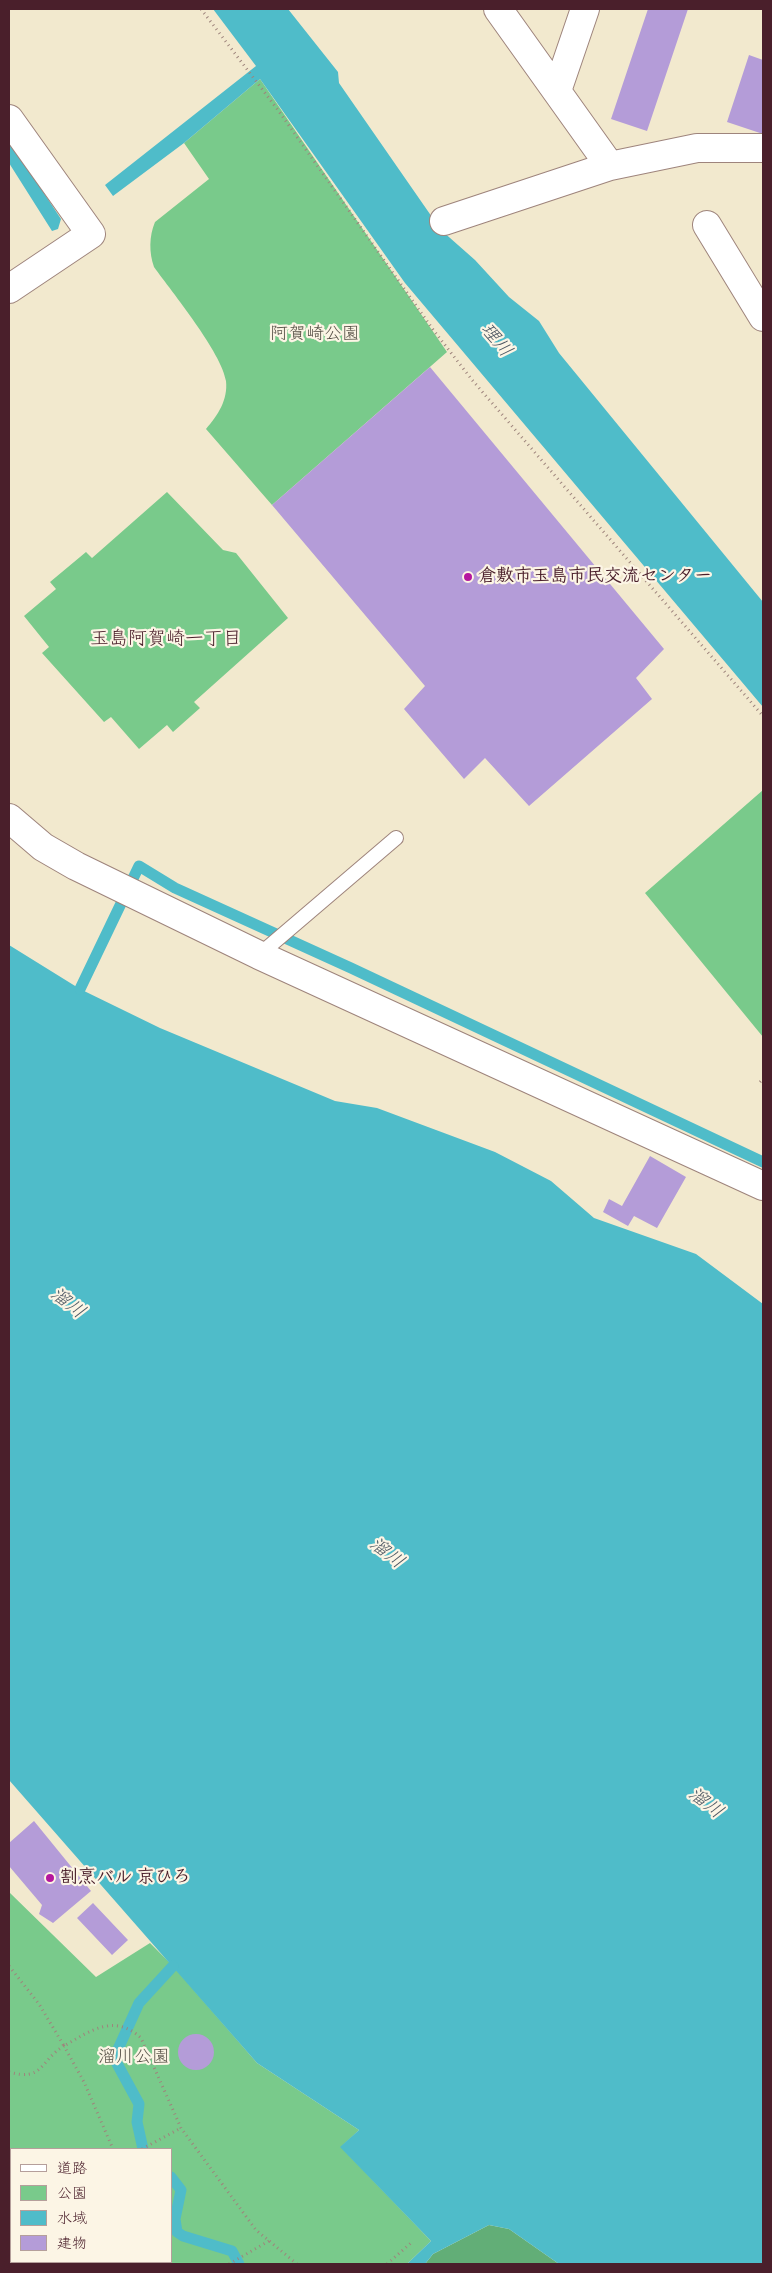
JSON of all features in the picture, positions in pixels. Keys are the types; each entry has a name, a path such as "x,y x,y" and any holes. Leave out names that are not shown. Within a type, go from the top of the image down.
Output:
{"street":[{"path":"498,9 610,166"},
{"path":"557,92 584,9"},
{"path":"9,119 91,234 9,289"},
{"path":"444,221 610,166 697,148 763,148"},
{"path":"707,225 763,317"},
{"path":"9,818 43,847 76,866 259,955 763,1186"}],"lane":[{"path":"259,955 396,838"}],"path":[{"path":"201,9 278,110 434,331 473,381 763,716"},
{"path":"9,1966 39,2004 64,2046 91,2098 113,2148"},
{"path":"9,2072 27,2076 34,2074 42,2069 52,2053 98,2026 117,2026 132,2029 141,2038 180,2128 256,2230 298,2264"},
{"path":"144,2148 180,2128"},
{"path":"229,2264 269,2241"},
{"path":"387,2264 412,2242"}],"green space":[{"name":"阿賀崎公園","path":"260,79 447,352 272,505 206,429 224,401 226,381 216,355 206,339 154,267 151,250 151,239 155,222 209,179 184,143"},
{"path":"167,492 223,550 236,553 288,618 194,702 200,708 173,732 167,725 139,749 111,717 104,722 42,653 49,647 24,616 56,589 50,582 86,552 92,558"},
{"path":"763,790 763,1037 645,893"},
{"name":"溜川公園","path":"9,1892 96,1977 150,1943 173,1966 257,2063 359,2130 341,2147 431,2241 407,2264 9,2264"},
{"path":"489,2225 509,2229 559,2264 425,2264 433,2254"}],"water":[{"name":"理川","path":"213,9 288,9 338,72 339,83 441,230 475,260 509,297 539,321 559,353 763,602 763,707 405,283 260,79 184,143 113,196 105,185 256,66"},
{"path":"9,140 61,219 58,229 52,231 9,163"},
{"name":"溜川","path":"9,945 80,989 160,1028 335,1101 377,1108 495,1152 551,1181 594,1218 696,1254 763,1304 763,2264 559,2264 509,2229 489,2225 433,2254 425,2264 407,2264 431,2241 340,2147 359,2130 257,2063 9,1780"}],"building":[{"path":"648,9 688,9 647,131 611,119"},
{"path":"749,55 763,60 763,134 727,122"},
{"name":"倉敷市玉島市民交流センター","path":"430,367 664,649 636,678 652,699 529,806 485,758 464,779 404,709 425,686 272,505"},
{"path":"650,1156 686,1177 657,1228 634,1216 628,1226 603,1212 609,1199 622,1206"},
{"name":"割烹バル 京ひろ","path":"34,1821 91,1891 53,1923 39,1914 42,1905 9,1866 9,1843"},
{"path":"93,1903 128,1940 112,1955 77,1918"},
{"path":"196,2034 203,2035 209,2039 213,2045 213,2059 209,2065 203,2069 196,2070 189,2069 183,2065 179,2059 178,2052 179,2045 183,2039 189,2035"}],"waterway":[{"path":"80,989 139,866 175,888 351,968 763,1162"},
{"path":"143,2148 137,2122 139,2104 114,2058 139,2003 173,1966"},
{"path":"172,2178 181,2190 175,2219 177,2232 183,2236 232,2251 239,2264"}],"place":[{"name":"倉敷市玉島市民交流センター","path":"468,577"},
{"name":"割烹バル 京ひろ","path":"50,1878"}],"district":[{"name":"玉島阿賀崎一丁目","path":"166,640"}]}
